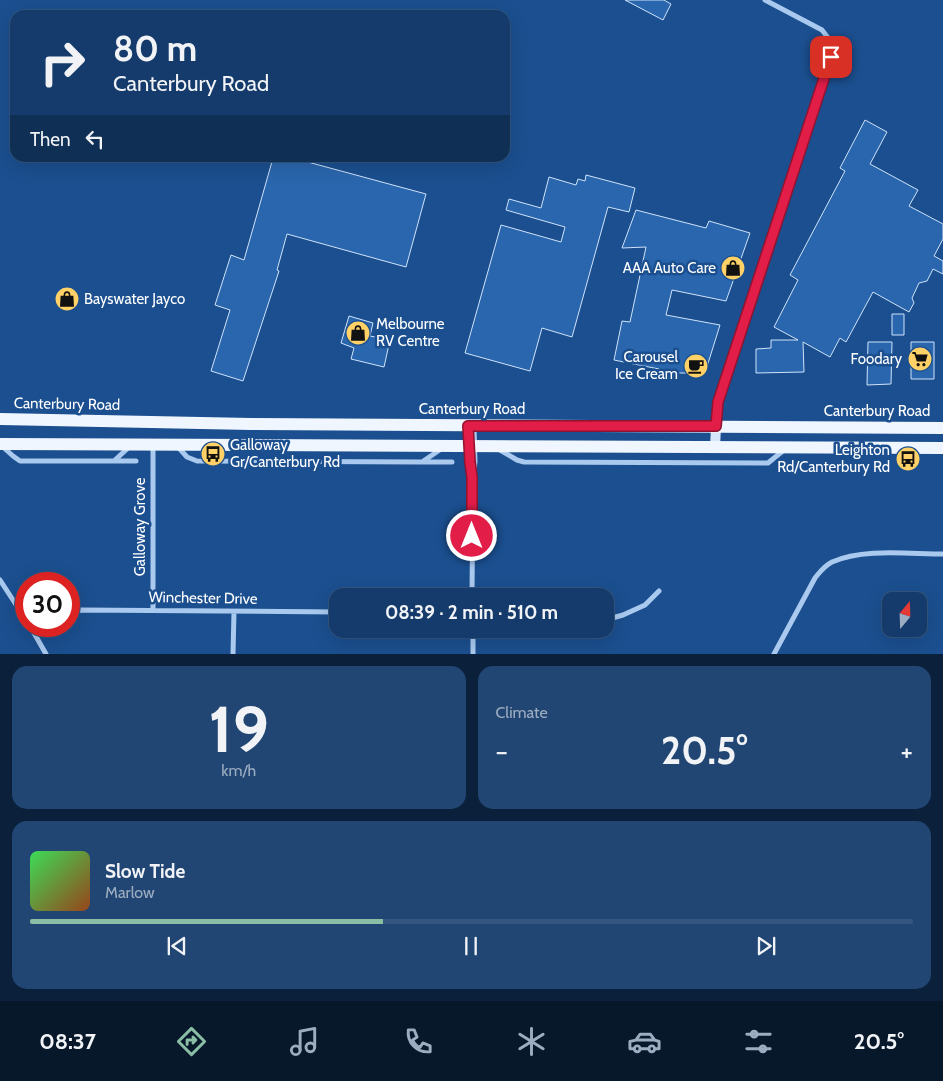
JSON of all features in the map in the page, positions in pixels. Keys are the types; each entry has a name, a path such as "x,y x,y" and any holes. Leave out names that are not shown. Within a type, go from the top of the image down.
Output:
{"main road":[{"name":"Canterbury Road","path":"0,419 471,426 943,428"},
{"path":"154,422 154,445"},
{"path":"0,445 943,448"}],"street":[{"path":"715,447 718,402 831,57 832,43 822,30 766,0"},
{"path":"471,426 475,462 472,477 472,588"},
{"path":"0,445 20,461 136,461"},
{"path":"114,461 131,445"},
{"name":"Galloway Grove","path":"153,610 154,445"},
{"path":"176,445 187,457 197,461 452,462"},
{"path":"422,462 445,446"},
{"path":"493,446 524,462 758,463 768,463 789,447"},
{"path":"782,654 775,652 815,578 830,563 863,554 943,554"},
{"path":"0,580 15,603"},
{"path":"614,618 645,605 659,590"},
{"name":"Winchester Drive","path":"80,610 329,612"},
{"path":"233,654 234,612"},
{"path":"36,637 46,654"},
{"path":"473,638 473,654"}],"building":[{"path":"625,0 664,0 671,4 663,20"},
{"path":"865,120 887,132 870,164 918,190 909,206 943,224 943,239 934,256 943,261 943,274 933,269 927,281 919,283 912,298 914,303 909,312 873,292 846,342 840,338 830,357 803,342 804,372 756,373 756,349 771,348 771,340 798,340 774,327 798,280 790,275 845,171 840,168"},
{"path":"272,162 308,162 426,194 406,267 287,234 277,270 279,271 243,381 211,371 230,310 215,305 231,255 244,260"},
{"path":"586,175 635,188 629,212 608,207 572,337 542,328 530,371 465,353 501,225 561,242 565,227 506,210 509,199 541,208 549,177 576,185 578,179 585,181"},
{"path":"636,210 706,228 709,221 750,233 726,301 672,290 666,315 720,325 705,373 658,373 659,369 614,360 622,321 630,322 646,247 622,248"},
{"path":"892,314 904,314 904,335 892,335"},
{"name":"Melbourne RV Centre","path":"349,316 373,323 370,336 390,340 384,367 351,359 354,348 341,343"},
{"path":"868,342 892,342 891,384 867,385"},
{"path":"911,342 934,342 934,379 911,379"}],"place":[{"name":"AAA Auto Care","path":"733,268"},
{"name":"Bayswater Jayco","path":"67,299"},
{"name":"Melbourne RV Centre","path":"358,333"},
{"name":"Foodary","path":"920,359"},
{"name":"Carousel Ice Cream","path":"696,366"},
{"name":"Galloway Gr/Canterbury Rd","path":"213,454"},
{"name":"Leighton Rd/Canterbury Rd","path":"908,459"}],"route":[{"path":"472,536 472,477 468,426 716,426 716,406 831,57"}]}
